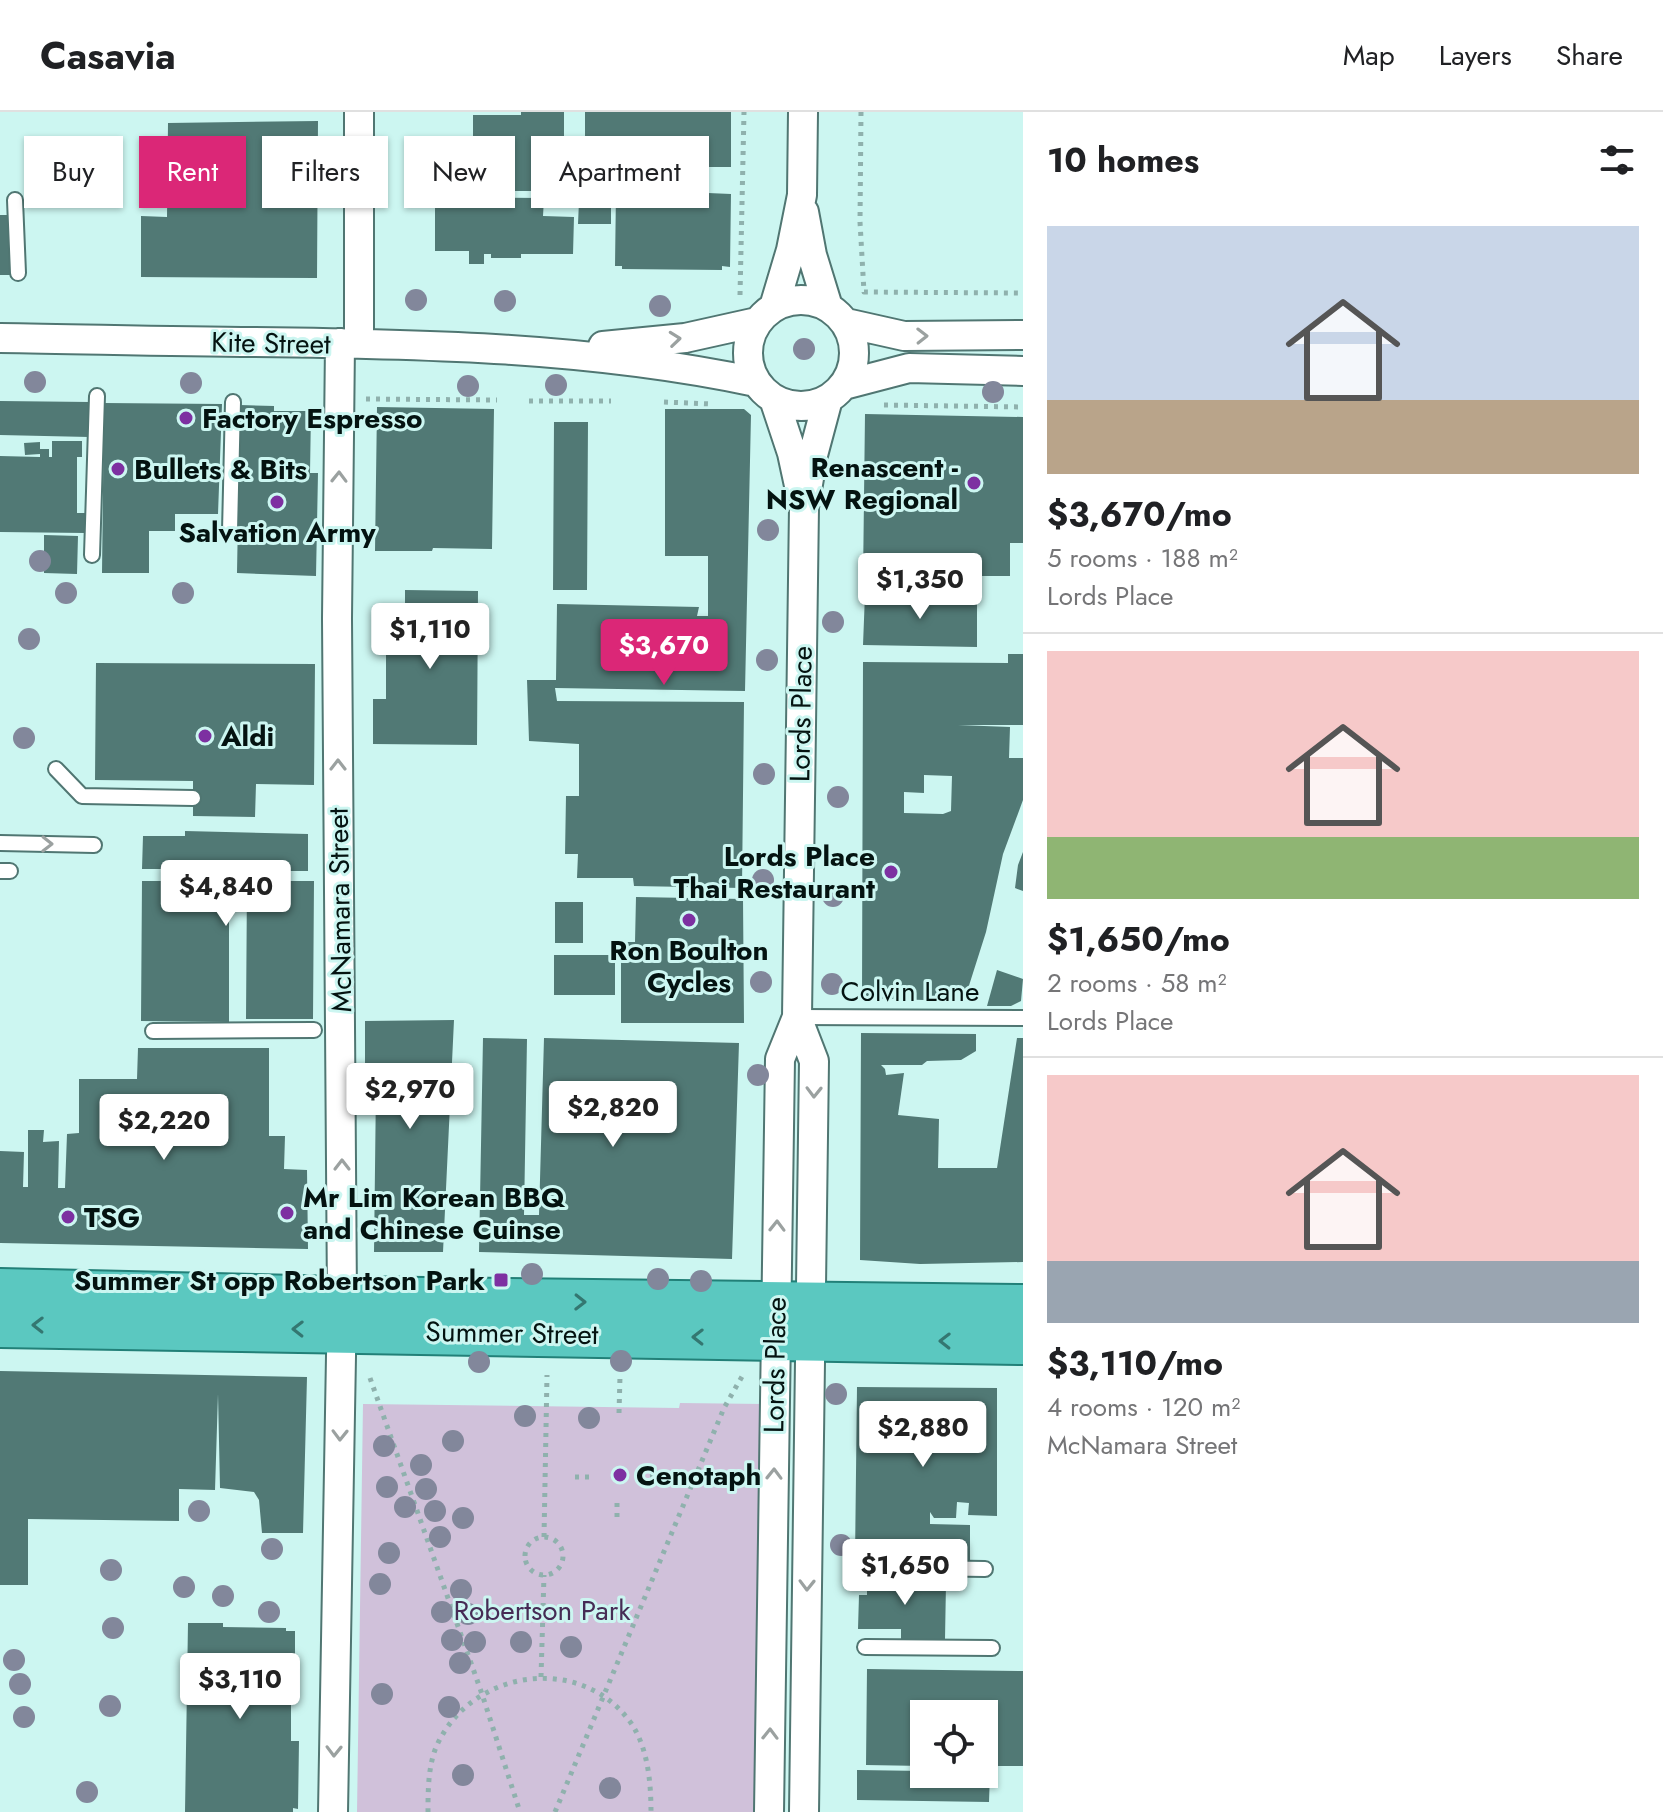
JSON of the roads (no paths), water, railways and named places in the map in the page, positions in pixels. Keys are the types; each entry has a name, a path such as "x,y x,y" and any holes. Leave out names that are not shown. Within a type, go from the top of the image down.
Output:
{"highway":[{"name":"Summer Street","path":"0,1291 342,1314 1023,1342"},
{"name":"Summer Street","path":"784,1330 1023,1307"},
{"name":"Summer Street","path":"0,1325 342,1314"}],"street":[{"name":"McNamara Street","path":"333,1812 342,1314 337,634 359,112"},
{"path":"803,112 802,195 812,255 837,315 853,338 855,355 852,371 836,392"},
{"path":"802,195 791,250 766,315 750,336 747,352 749,367 765,390 801,407 909,368 1023,371"},
{"path":"766,315 792,300 810,300 837,315 904,336 1023,335"},
{"name":"Kite Street","path":"542,351 685,338 766,315"},
{"name":"Kite Street","path":"0,338 350,343 542,351 685,367 765,390"},
{"name":"Lords Place","path":"765,390 792,453 804,507"},
{"name":"Lords Place","path":"769,1812 784,1330 814,1061 797,1017 804,507 813,455 836,392"},
{"name":"Lords Place","path":"784,1330 804,1812"}],"lane":[{"path":"15,200 18,273"},
{"path":"92,555 97,396"},
{"path":"230,531 233,402"},
{"path":"56,769 82,796 193,798"},
{"path":"0,843 94,845"},
{"name":"Colvin Lane","path":"797,1017 1023,1018"},
{"path":"153,1031 314,1030"},
{"path":"853,1567 985,1569"},
{"path":"865,1647 992,1648"}],"place":[{"name":"Factory Espresso","path":"186,418"},
{"name":"Bullets & Bits","path":"118,469"},
{"name":"Renascent - NSW Regional","path":"974,483"},
{"name":"Salvation Army","path":"277,502"},
{"name":"Aldi","path":"205,736"},
{"name":"Lords Place Thai Restaurant","path":"891,872"},
{"name":"Ron Boulton Cycles","path":"689,920"},
{"name":"Mr Lim Korean BBQ and Chinese Cuinse","path":"287,1213"},
{"name":"TSG","path":"68,1217"},
{"name":"Summer St opp Robertson Park","path":"501,1280"},
{"name":"Cenotaph","path":"620,1475"}],"park label":[{"name":"Robertson Park","path":"542,1610"}]}
